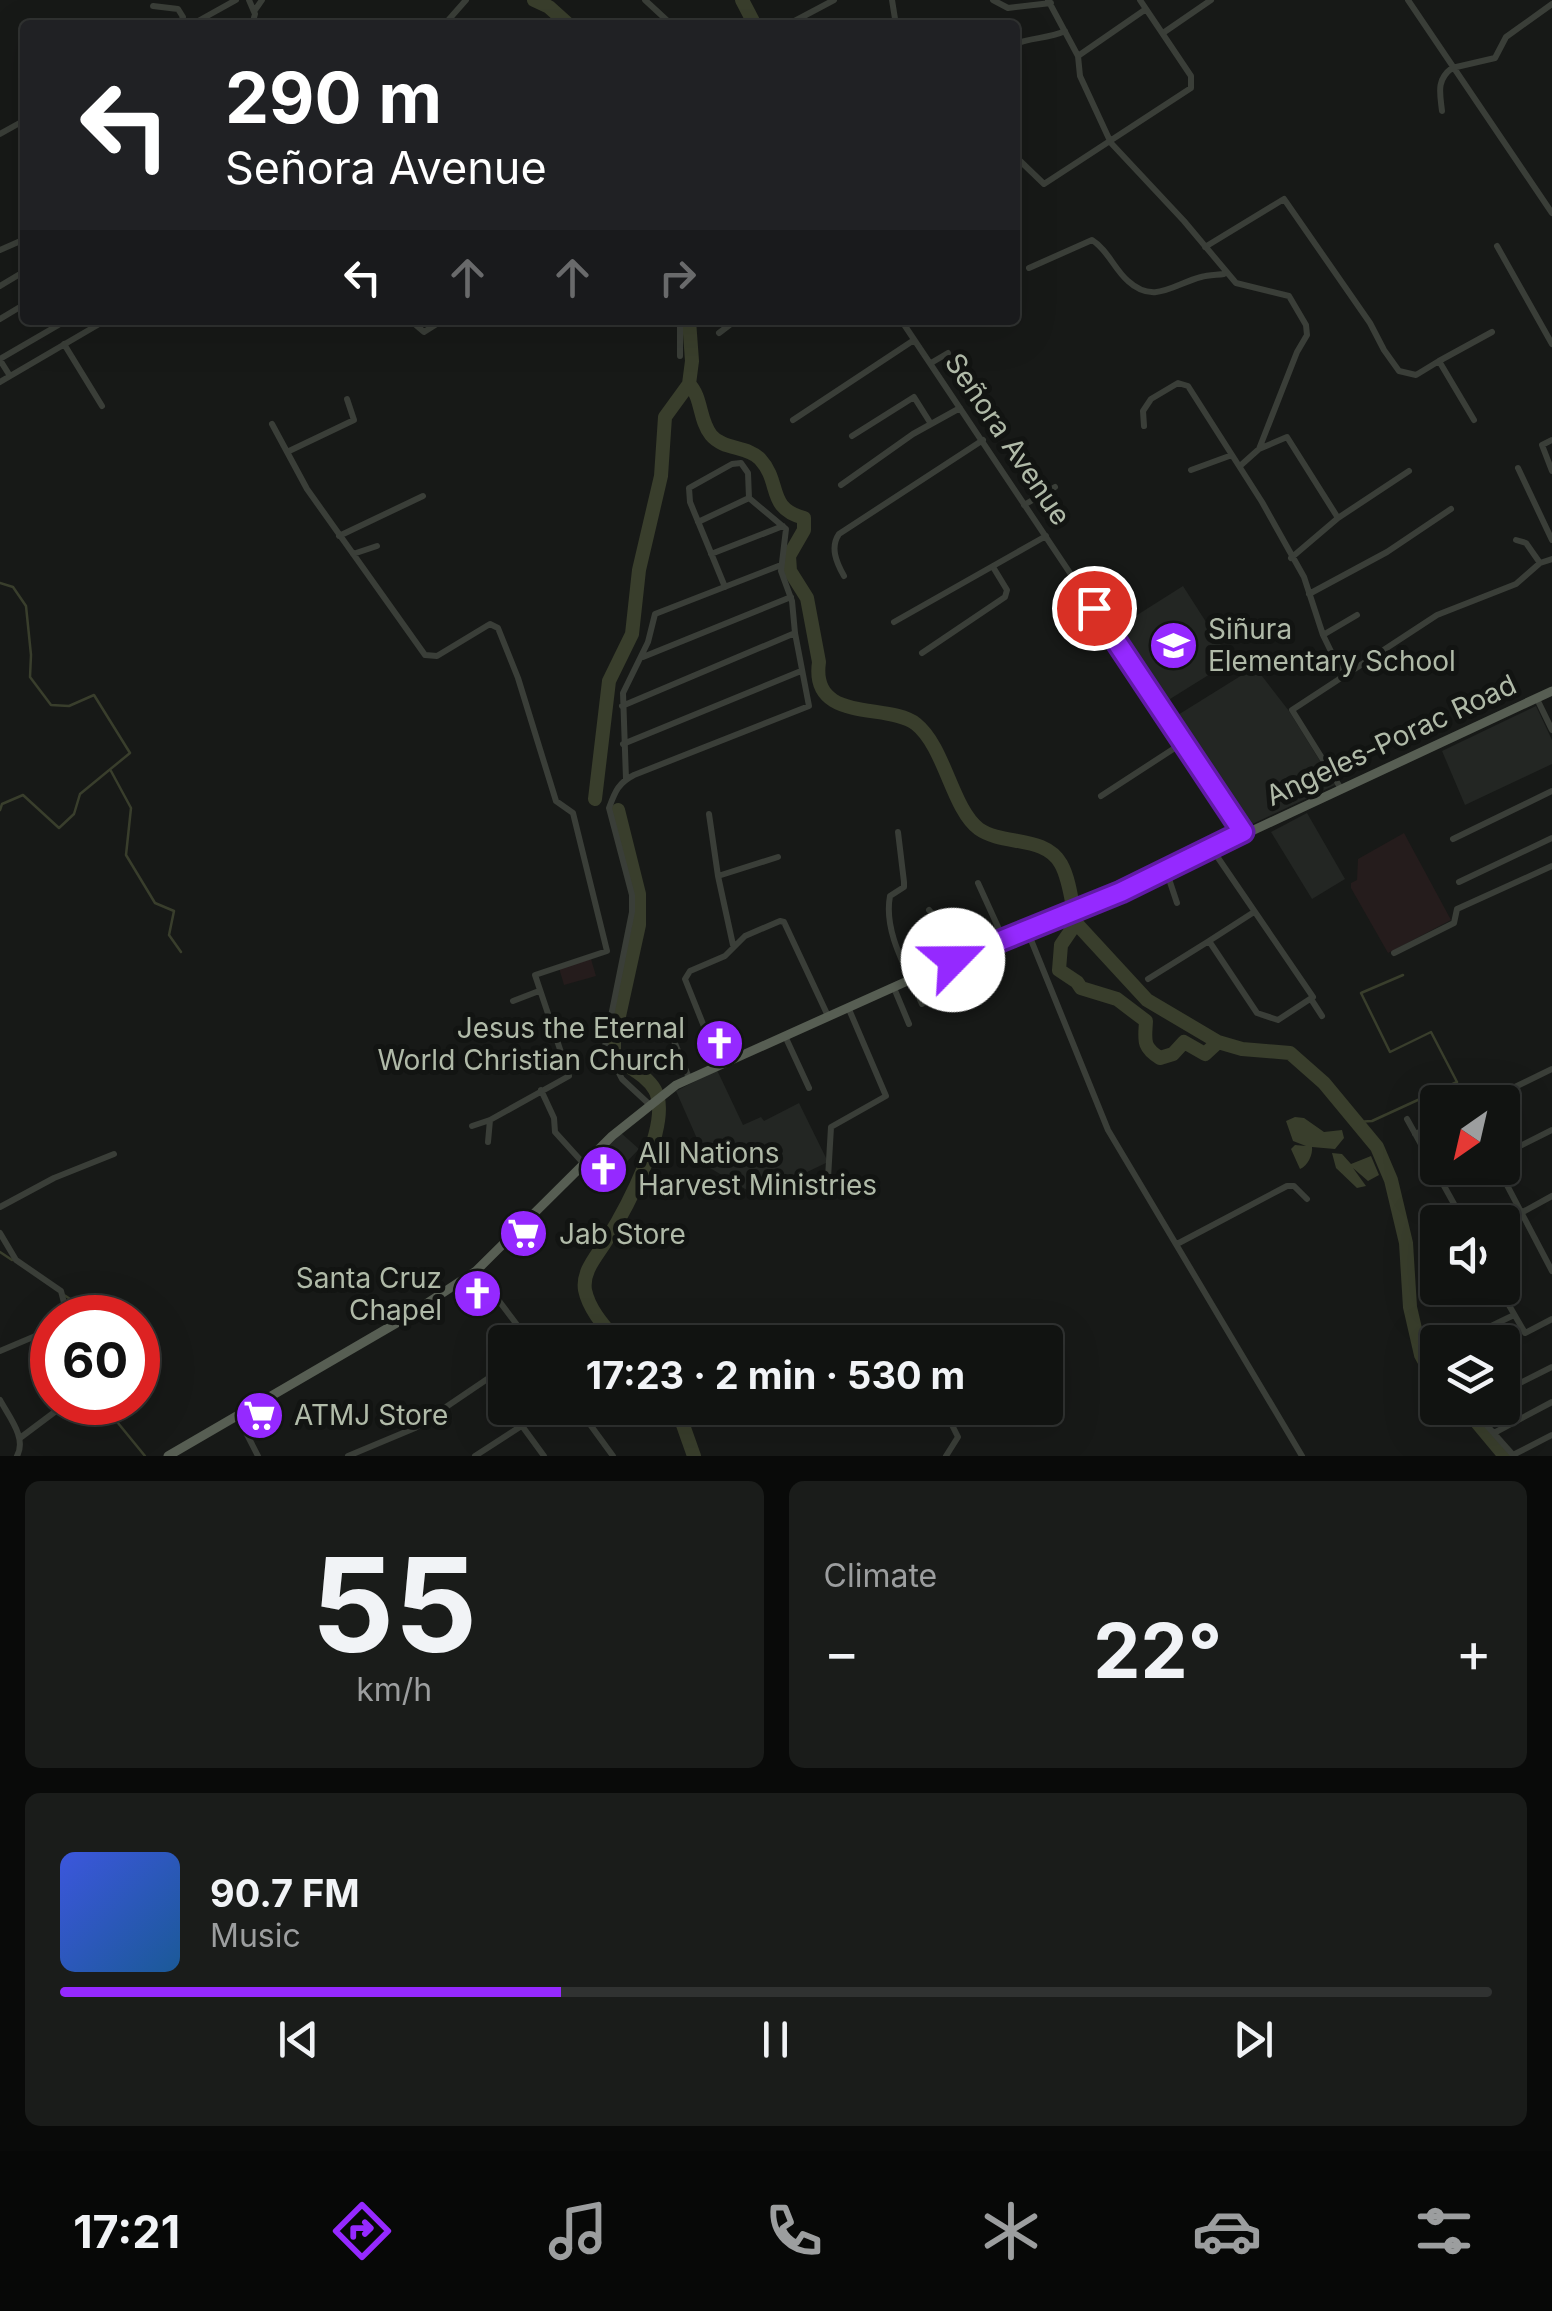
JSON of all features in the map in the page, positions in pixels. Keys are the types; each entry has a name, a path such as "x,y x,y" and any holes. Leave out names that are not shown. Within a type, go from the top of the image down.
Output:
{"main road":[{"name":"Angeles-Porac Road","path":"168,1456 479,1275 584,1164 669,1089 893,986 1166,870 1552,691"}],"street":[{"path":"200,20 236,0"},
{"path":"249,0 255,10"},
{"path":"253,20 262,0"},
{"path":"448,20 466,0"},
{"path":"646,0 667,20"},
{"path":"796,20 834,0"},
{"path":"993,0 1008,8 1051,1 1078,56 1080,76 1111,143 1226,274 1240,286 1289,296 1306,325 1307,335 1260,448"},
{"path":"1020,161 1044,184 1191,88 1194,83 1140,0"},
{"path":"1163,33 1211,0"},
{"path":"1408,0 1552,213"},
{"path":"1442,111 1439,84 1452,68 1495,58 1506,36 1552,4"},
{"path":"153,6 178,9 181,20"},
{"path":"1078,56 1146,9"},
{"path":"1020,43 1048,39 1065,31"},
{"path":"1205,248 1284,199 1370,322 1399,371 1416,375 1492,332"},
{"path":"1029,268 1092,240 1128,281 1153,294 1200,278 1226,274"},
{"path":"1497,246 1552,344"},
{"path":"10,376 0,359 58,325"},
{"path":"0,382 97,325"},
{"path":"680,325 680,356"},
{"path":"719,333 729,325"},
{"name":"Señora Avenue","path":"905,325 1243,832"},
{"path":"793,420 914,340"},
{"path":"64,344 102,406"},
{"path":"932,364 948,353"},
{"path":"1438,361 1474,420"},
{"path":"1144,426 1143,411 1151,399 1178,383 1188,386 1240,466 1292,558 1343,676"},
{"path":"852,436 914,397 931,424"},
{"path":"286,452 354,420 347,399"},
{"path":"841,485 960,408"},
{"path":"272,424 340,536 425,654 436,656 490,624 498,628 556,802 573,813 606,945 603,955 535,975 569,1074 490,1120 472,1126"},
{"path":"1240,466 1260,448 1287,437 1338,518"},
{"path":"844,576 835,551 839,534 983,440"},
{"path":"1552,440 1542,445 1552,471"},
{"path":"1192,470 1232,456"},
{"path":"651,1103 622,1078 605,1046 632,912 632,895 609,808 620,782 809,706 791,598 781,565 787,540 783,526 749,498 745,466 732,464 689,488 698,522 725,587"},
{"path":"1518,468 1552,540"},
{"path":"1292,558 1338,518 1409,471"},
{"path":"1024,506 1054,487"},
{"path":"340,536 424,496"},
{"path":"698,522 749,498"},
{"path":"1309,594 1387,552 1451,509"},
{"path":"712,554 783,526"},
{"path":"894,622 1046,536"},
{"path":"1516,540 1526,543 1540,563"},
{"path":"353,554 378,546"},
{"path":"1340,787 1292,710 1454,606 1524,580 1540,563 1552,559"},
{"path":"626,779 623,692 642,658 655,614 781,565"},
{"path":"922,653 1004,597 1007,590 993,567"},
{"path":"642,658 791,598"},
{"path":"1323,635 1357,615"},
{"path":"622,706 795,633"},
{"path":"623,744 801,671"},
{"path":"1537,699 1552,730"},
{"path":"1102,796 1184,742"},
{"path":"1452,839 1552,791"},
{"path":"709,814 733,945"},
{"path":"898,832 904,887 890,896 889,917 922,1004"},
{"path":"1459,882 1552,838"},
{"path":"1211,847 1322,1016"},
{"path":"718,876 778,857"},
{"path":"1394,953 1454,923 1457,909 1552,866"},
{"path":"1166,870 1177,903"},
{"path":"978,883 1003,938"},
{"path":"929,910 944,928 953,960"},
{"path":"1148,979 1254,912"},
{"path":"719,1064 685,979 690,971 726,956 745,936 784,922 828,1016"},
{"path":"1026,930 1098,1110 1302,1456"},
{"path":"1209,941 1263,1017 1278,1020 1312,998"},
{"path":"893,986 909,1024"},
{"path":"513,1001 540,991"},
{"path":"828,1178 831,1127 886,1096 848,1007"},
{"path":"784,1035 809,1088"},
{"path":"672,1036 690,1078"},
{"path":"1519,1085 1552,1069"},
{"path":"541,1090 554,1118 555,1132 584,1164"},
{"path":"1407,1119 1455,1205"},
{"path":"488,1142 490,1120"},
{"path":"1520,1146 1552,1130"},
{"path":"1415,1134 1420,1132"},
{"path":"0,1206 54,1178 114,1154"},
{"path":"1507,1185 1552,1271"},
{"path":"1177,1244 1286,1186 1294,1186 1307,1199"},
{"path":"1521,1213 1552,1196"},
{"path":"0,1232 16,1260 62,1295"},
{"path":"493,1293 517,1325"},
{"path":"1509,1305 1526,1333 1552,1319"},
{"path":"1492,1325 1514,1314"},
{"path":"0,1350 30,1338"},
{"path":"1520,1383 1552,1367"},
{"path":"348,1456 415,1428 488,1380"},
{"path":"0,1401 20,1438 17,1456"},
{"path":"1494,1433 1552,1402"},
{"path":"238,1417 258,1456"},
{"path":"20,1438 37,1425"},
{"path":"477,1456 522,1425 544,1456"},
{"path":"590,1425 612,1456"},
{"path":"946,1456 958,1437 952,1425"},
{"path":"1487,1425 1513,1455 1552,1435"}],"shaded area":[{"name":"Siñura Elementary School","path":"1183,586 1231,661 1162,704 1115,629"},
{"path":"1255,667 1289,711 1335,785 1244,828 1173,718"},
{"path":"1536,706 1552,740 1552,764 1465,805 1442,751"},
{"path":"1307,813 1345,879 1312,899 1271,832"},
{"path":"1404,833 1451,920 1388,953 1351,883 1357,880 1358,859"},
{"path":"591,959 596,976 564,985 559,968"},
{"path":"717,1070 743,1125 761,1117 764,1121 799,1103 828,1162 757,1196 710,1168 676,1091"},
{"path":"1304,1118 1324,1132 1342,1130 1344,1138 1335,1149 1312,1147 1309,1160 1300,1169 1291,1149 1295,1145 1306,1146 1293,1141 1286,1121"},
{"path":"620,1132 639,1149 618,1171 599,1154"},
{"path":"1332,1153 1342,1154 1351,1164 1371,1156 1379,1175 1368,1181 1353,1168 1366,1186 1357,1188 1336,1168"}],"waterway":[{"path":"534,0 563,20"},
{"path":"742,0 752,20"},
{"path":"689,325 689,384 707,429 716,440 760,459 784,508 804,518 804,530 789,556 790,571 807,598 819,682 826,695 838,703 916,724 934,747 962,807 979,829 1054,855 1067,877 1076,923 1061,945 1059,970 1081,988 1117,999 1146,1021 1146,1042 1154,1054 1160,1058 1173,1054 1184,1042 1205,1054 1218,1042 1242,1049 1290,1053 1324,1083 1377,1147 1391,1180 1406,1243 1410,1307 1420,1351"},
{"path":"595,799 609,681 632,634 639,570 661,476 665,417 689,384"},
{"path":"0,583 13,587 26,606 30,677 51,705 69,706 94,695 130,753 80,794 74,814 59,828 23,795 2,804 0,810"},
{"path":"111,771 131,808 126,855 155,903 174,911 169,935 181,952"},
{"path":"604,1325 590,1304 586,1276 644,1167 658,1123 659,1105 651,1084 614,1056 614,1039 639,925 639,894 618,810"},
{"path":"1076,923 1147,1000 1218,1042"},
{"path":"1356,1122 1372,1121 1457,1082 1431,1032 1390,1052 1361,993 1403,975"},
{"path":"0,1252 12,1260"},
{"path":"120,1425 145,1456"},
{"path":"683,1425 694,1456"},
{"path":"1479,1425 1505,1456"}],"place":[{"name":"Siñura Elementary School","path":"1173,645"},
{"name":"Jesus the Eternal World Christian Church","path":"720,1044"},
{"name":"All Nations Harvest Ministries","path":"603,1169"},
{"name":"Jab Store","path":"524,1234"},
{"name":"Santa Cruz Chapel","path":"477,1294"},
{"name":"ATMJ Store","path":"259,1415"}],"route":[{"path":"953,960 1121,892 1243,832 1094,608"}]}
